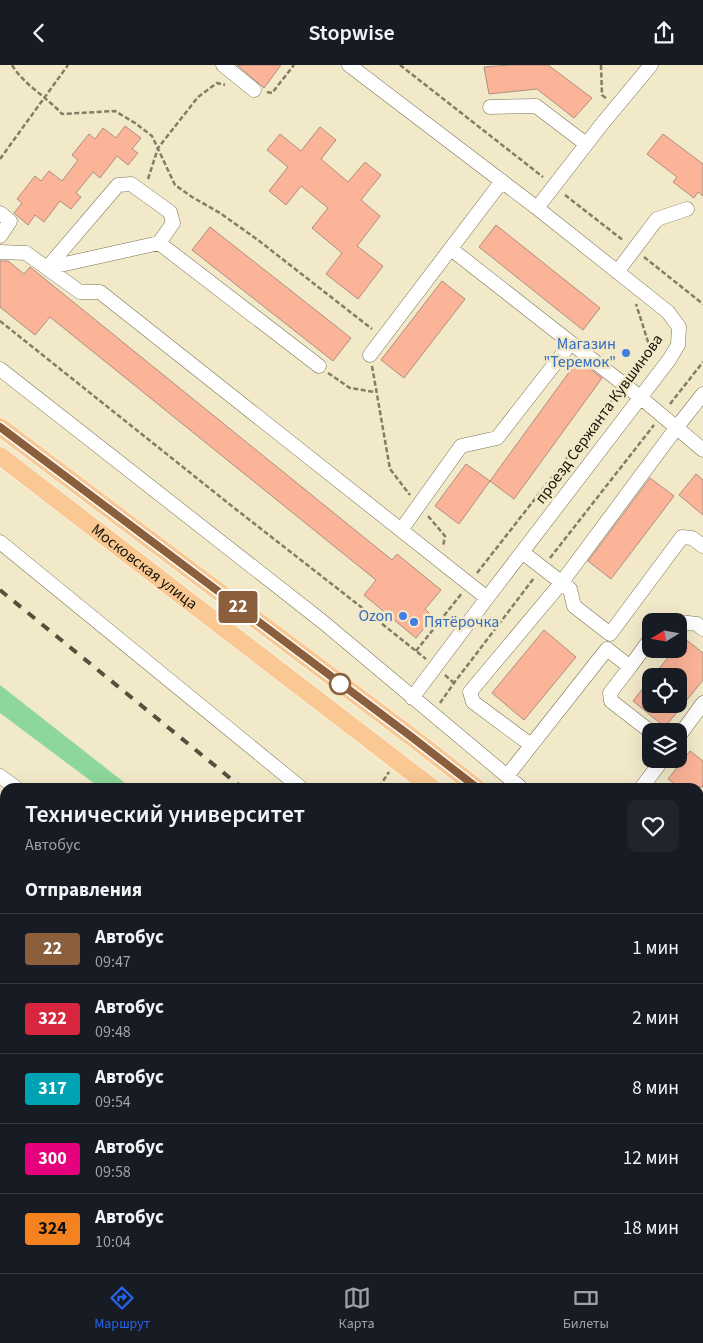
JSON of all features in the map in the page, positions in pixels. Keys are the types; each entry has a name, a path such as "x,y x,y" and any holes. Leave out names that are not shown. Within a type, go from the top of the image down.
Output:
{"main road":[{"name":"Московская улица","path":"0,427 471,783"},
{"name":"Московская улица","path":"0,456 426,783"}],"street":[{"path":"222,65 254,90"},
{"name":"проезд Сержанта Кувшинова","path":"350,65 537,207 668,312 679,327 678,345 412,698"},
{"path":"537,207 616,107 652,65"},
{"path":"490,107 536,106 586,145"},
{"path":"370,355 502,181"},
{"path":"118,185 131,185 170,212 173,223 159,243 47,268 118,185"},
{"path":"617,272 657,219 687,209"},
{"path":"0,213 10,221 0,236"},
{"path":"159,243 319,367"},
{"path":"451,249 662,414 703,449"},
{"path":"0,252 26,253 80,292 100,291 487,598"},
{"path":"402,530 460,446 497,438 571,343"},
{"path":"0,369 323,622 515,783"},
{"path":"531,745 473,702 470,692 562,582 703,394"},
{"path":"522,552 570,589 574,607 610,634 682,537 692,538 703,546"},
{"path":"0,543 295,783"},
{"path":"688,623 697,624 703,629"},
{"path":"507,776 606,649 630,667"},
{"path":"642,651 610,693 611,701 642,726"},
{"path":"687,727 701,710"},
{"path":"645,783 656,768"}],"path":[{"path":"12,65 17,73 62,114 115,111 135,123 152,136 175,185 220,213 258,240 383,338"},
{"path":"0,159 68,65"},
{"path":"254,90 272,93 294,65"},
{"path":"601,65 602,95 616,107"},
{"path":"143,193 158,148 198,97 217,83 226,85"},
{"path":"416,651 644,358 650,348 636,302"},
{"path":"0,321 454,683"},
{"path":"370,355 390,469 404,485 418,506 439,527 445,536 443,563"},
{"path":"432,714 703,362"},
{"path":"319,367 350,388 375,392"}],"green space":[{"path":"0,685 125,783 94,783 0,713"}],"building":[{"path":"237,65 281,65 264,88"},
{"path":"548,65 592,98 574,118 537,89 489,94 484,67"},
{"path":"125,126 141,138 132,149 138,153 128,165 117,156 100,178 93,172 76,193 81,197 71,209 60,201 44,222 35,215 28,225 14,213 22,203 17,199 35,176 41,181 49,171 62,181 78,160 72,155 89,134 95,139 103,128 116,138"},
{"path":"320,127 336,140 321,159 348,182 365,162 381,175 361,200 380,216 357,246 383,266 358,299 326,274 342,253 312,228 328,208 301,186 286,205 269,191 288,167 267,150 280,134 301,151"},
{"path":"663,134 703,164 703,196 698,192 694,198 673,182 677,177 647,154"},
{"path":"496,225 600,308 583,330 479,247"},
{"path":"210,227 351,338 333,361 192,250"},
{"path":"0,261 8,261 24,274 30,267 392,560 397,554 441,590 425,609 433,617 416,638 364,595 376,580 50,317 35,335 0,307"},
{"path":"442,281 465,299 404,378 381,360"},
{"path":"578,360 602,378 514,499 490,481"},
{"path":"466,464 490,481 459,524 435,506"},
{"path":"696,474 703,480 703,515 679,495"},
{"path":"650,478 674,496 611,579 588,561"},
{"path":"544,630 576,657 524,720 492,693"},
{"path":"688,641 703,653 703,680 687,700 687,668 660,668 668,658 687,658"},
{"path":"642,690 642,708 633,701"},
{"path":"648,713 676,713 668,723 660,723"},
{"path":"690,751 703,761 703,783 674,783 668,779 677,768 687,768 687,755"}],"railway":[{"path":"0,590 236,783"}],"bus line":[{"name":"22","path":"0,427 471,783"}],"place":[{"name":"Магазин \"Теремок\"","path":"626,353"},
{"name":"Ozon","path":"403,616"},
{"name":"Пятёрочка","path":"414,622"}]}
